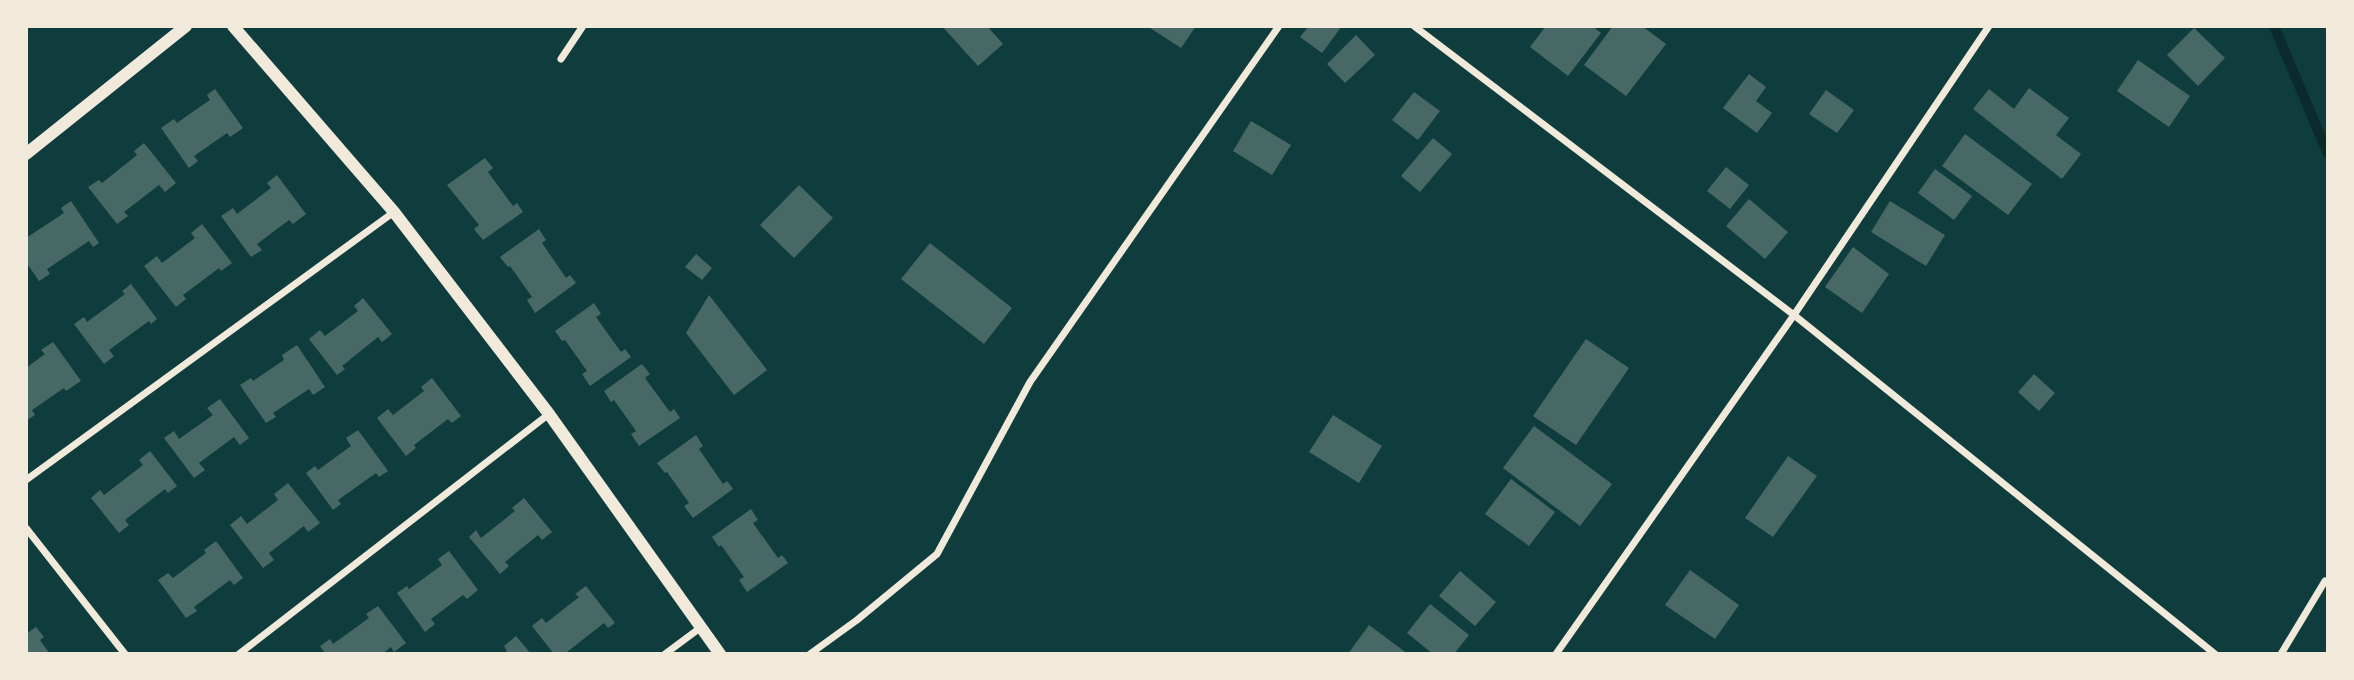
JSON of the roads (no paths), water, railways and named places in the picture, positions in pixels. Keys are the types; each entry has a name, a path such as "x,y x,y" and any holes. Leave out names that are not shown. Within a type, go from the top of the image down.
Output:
{"street":[{"path":"26,154 186,26"},
{"path":"233,26 394,212 550,414 720,654"},
{"path":"561,59 583,26"},
{"path":"810,654 857,620 937,554 1030,382 1279,26"},
{"path":"1414,26 1794,315 2215,654"},
{"path":"1556,654 1794,315 1989,26"},
{"path":"26,480 394,212"},
{"path":"239,654 550,414"},
{"path":"26,528 125,654"},
{"path":"2281,654 2325,581"},
{"path":"665,654 700,628"}],"waterway":[{"path":"2274,26 2328,154"}]}
